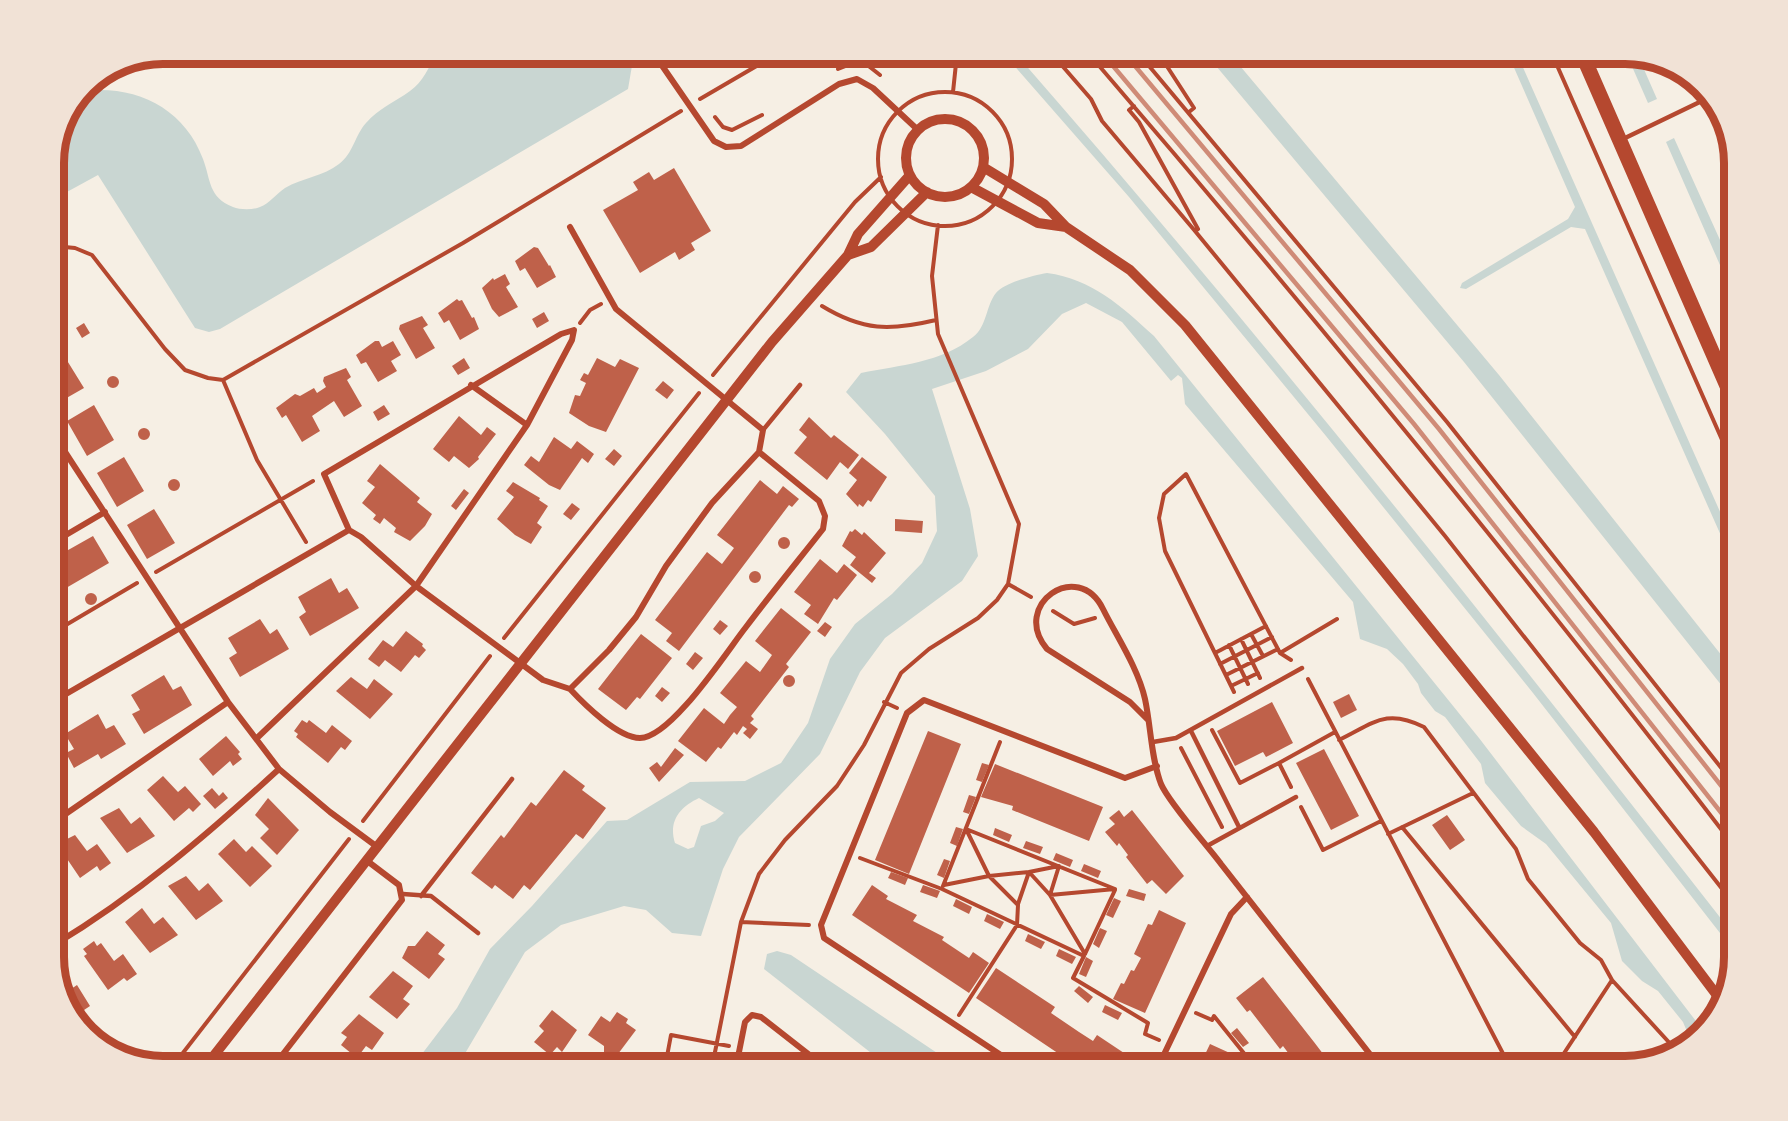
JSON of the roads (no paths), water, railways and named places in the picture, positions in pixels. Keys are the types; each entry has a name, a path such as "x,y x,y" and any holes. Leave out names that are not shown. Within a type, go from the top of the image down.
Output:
{"main road":[{"path":"1587,64 1723,377"}],"street":[{"path":"661,64 714,141 726,147 741,146 839,84 857,79 873,88 918,130"},
{"path":"938,120 961,122 978,137 984,151 983,166 971,187 950,196 927,192 910,175 907,151 918,130 938,120"},
{"path":"983,166 1044,204 1066,227 1130,270 1185,325 1587,823 1716,994"},
{"path":"214,1056 727,400 848,255 858,234 910,175"},
{"path":"971,187 1038,223 1066,227"},
{"path":"848,255 871,247 927,192"},
{"path":"570,226 616,309 763,430 759,452 712,504 666,566 636,617 609,650 570,689"},
{"path":"257,738 416,586 527,425 572,340 573,330 561,334 471,385 324,474 349,530 361,537 416,586 543,680 570,689 621,732 641,738 651,736 667,723 716,671 744,629 822,529 825,516 819,501 759,452"},
{"path":"471,385 527,425"},
{"path":"65,452 228,702 279,769 376,846"},
{"path":"65,536 105,512"},
{"path":"65,694 349,530"},
{"path":"1148,720 1130,702 1047,649 1037,630 1037,616 1042,604 1050,594 1059,589 1082,588 1098,599 1141,685 1162,785 1371,1056"},
{"path":"1003,1056 824,938 821,926 907,713 924,700 1125,778 1157,766"},
{"path":"65,814 228,702"},
{"path":"65,938 108,912 200,840 279,769"},
{"path":"282,1056 399,906 403,894 399,885 366,859"},
{"path":"1163,1056 1231,914 1247,897"},
{"path":"738,1056 745,1022 752,1015 761,1017 811,1056"}],"lane":[{"path":"1621,140 1701,102"},
{"path":"763,430 800,385"},
{"path":"1153,742 1176,738 1191,731 1302,668"},
{"path":"1191,731 1239,827"},
{"path":"422,896 512,779"},
{"path":"1207,846 1296,797"},
{"path":"403,894 431,896 478,933"}],"railway":[{"path":"1111,64 1414,424 1724,816"},
{"path":"1133,64 1439,429 1724,789"}]}
